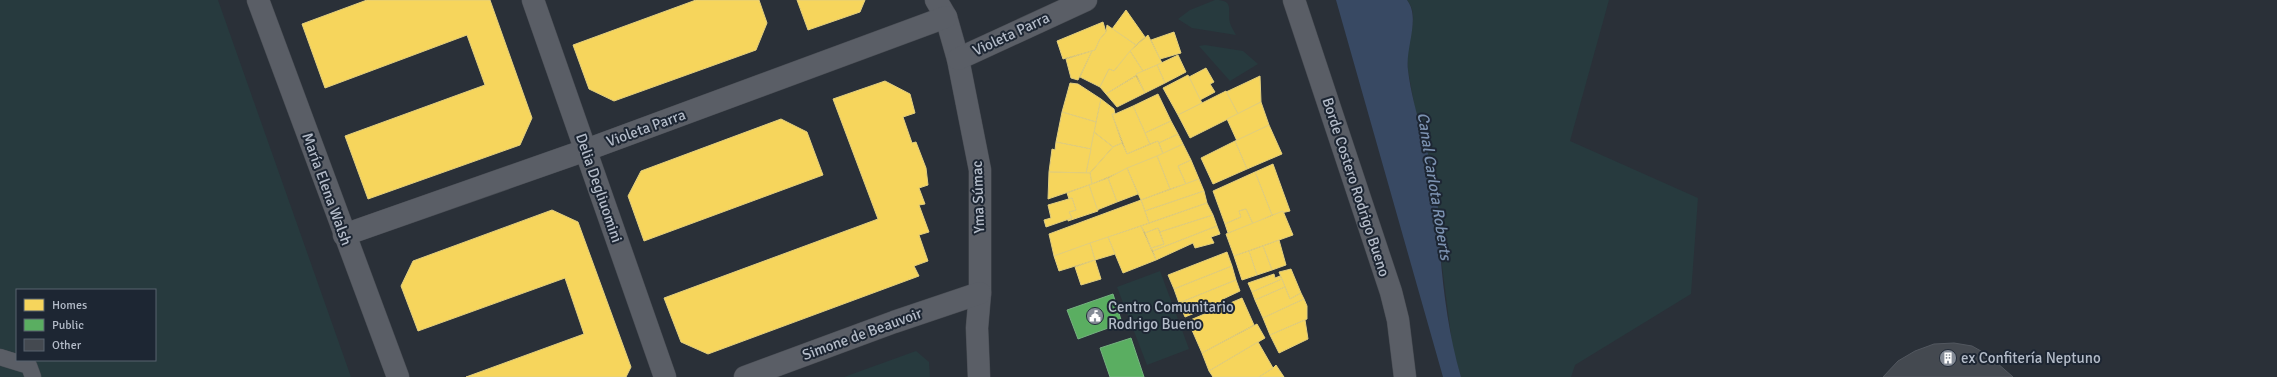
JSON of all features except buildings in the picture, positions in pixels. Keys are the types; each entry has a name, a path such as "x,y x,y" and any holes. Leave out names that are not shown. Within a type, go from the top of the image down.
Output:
{"street":[{"name":"María Elena Walsh","path":"258,0 398,377"},
{"name":"Delia Degliuomini","path":"532,0 665,377"},
{"name":"Violeta Parra","path":"958,59 1086,0"},
{"name":"Borde Costero Rodrigo Bueno","path":"1294,0 1391,292 1398,320 1405,377"},
{"name":"Violeta Parra","path":"344,235 586,150 941,9"},
{"name":"Yma Súmac","path":"941,9 958,59 980,170 980,293 977,328 979,377"},
{"name":"Simone de Beauvoir","path":"745,377 894,322 980,293"}],"lane":[{"path":"0,357 29,366 33,377"}],"green space":[{"path":"0,0 218,0 351,377 0,377"},
{"path":"1215,0 1221,0 1228,4 1230,23 1236,35 1192,28 1178,19 1190,10"},
{"path":"1407,0 1609,0 1570,141 1698,198 1691,294 1575,365 1571,377 1461,377 1453,351 1440,250 1408,70 1407,53 1413,18 1411,6"},
{"path":"1205,45 1243,51 1258,64 1230,81 1199,46"},
{"path":"1160,271 1189,349 1147,365 1117,287"},
{"path":"916,351 929,362 930,377 844,377"}],"water":[{"name":"Canal Carlota Roberts","path":"1336,0 1407,0 1411,7 1413,24 1408,61 1410,86 1435,181 1445,297 1453,346 1461,377 1443,377"}],"place":[{"name":"Centro Comunitario Rodrigo Bueno","path":"1095,316"},
{"name":"ex Confitería Neptuno","path":"1948,358"}]}
